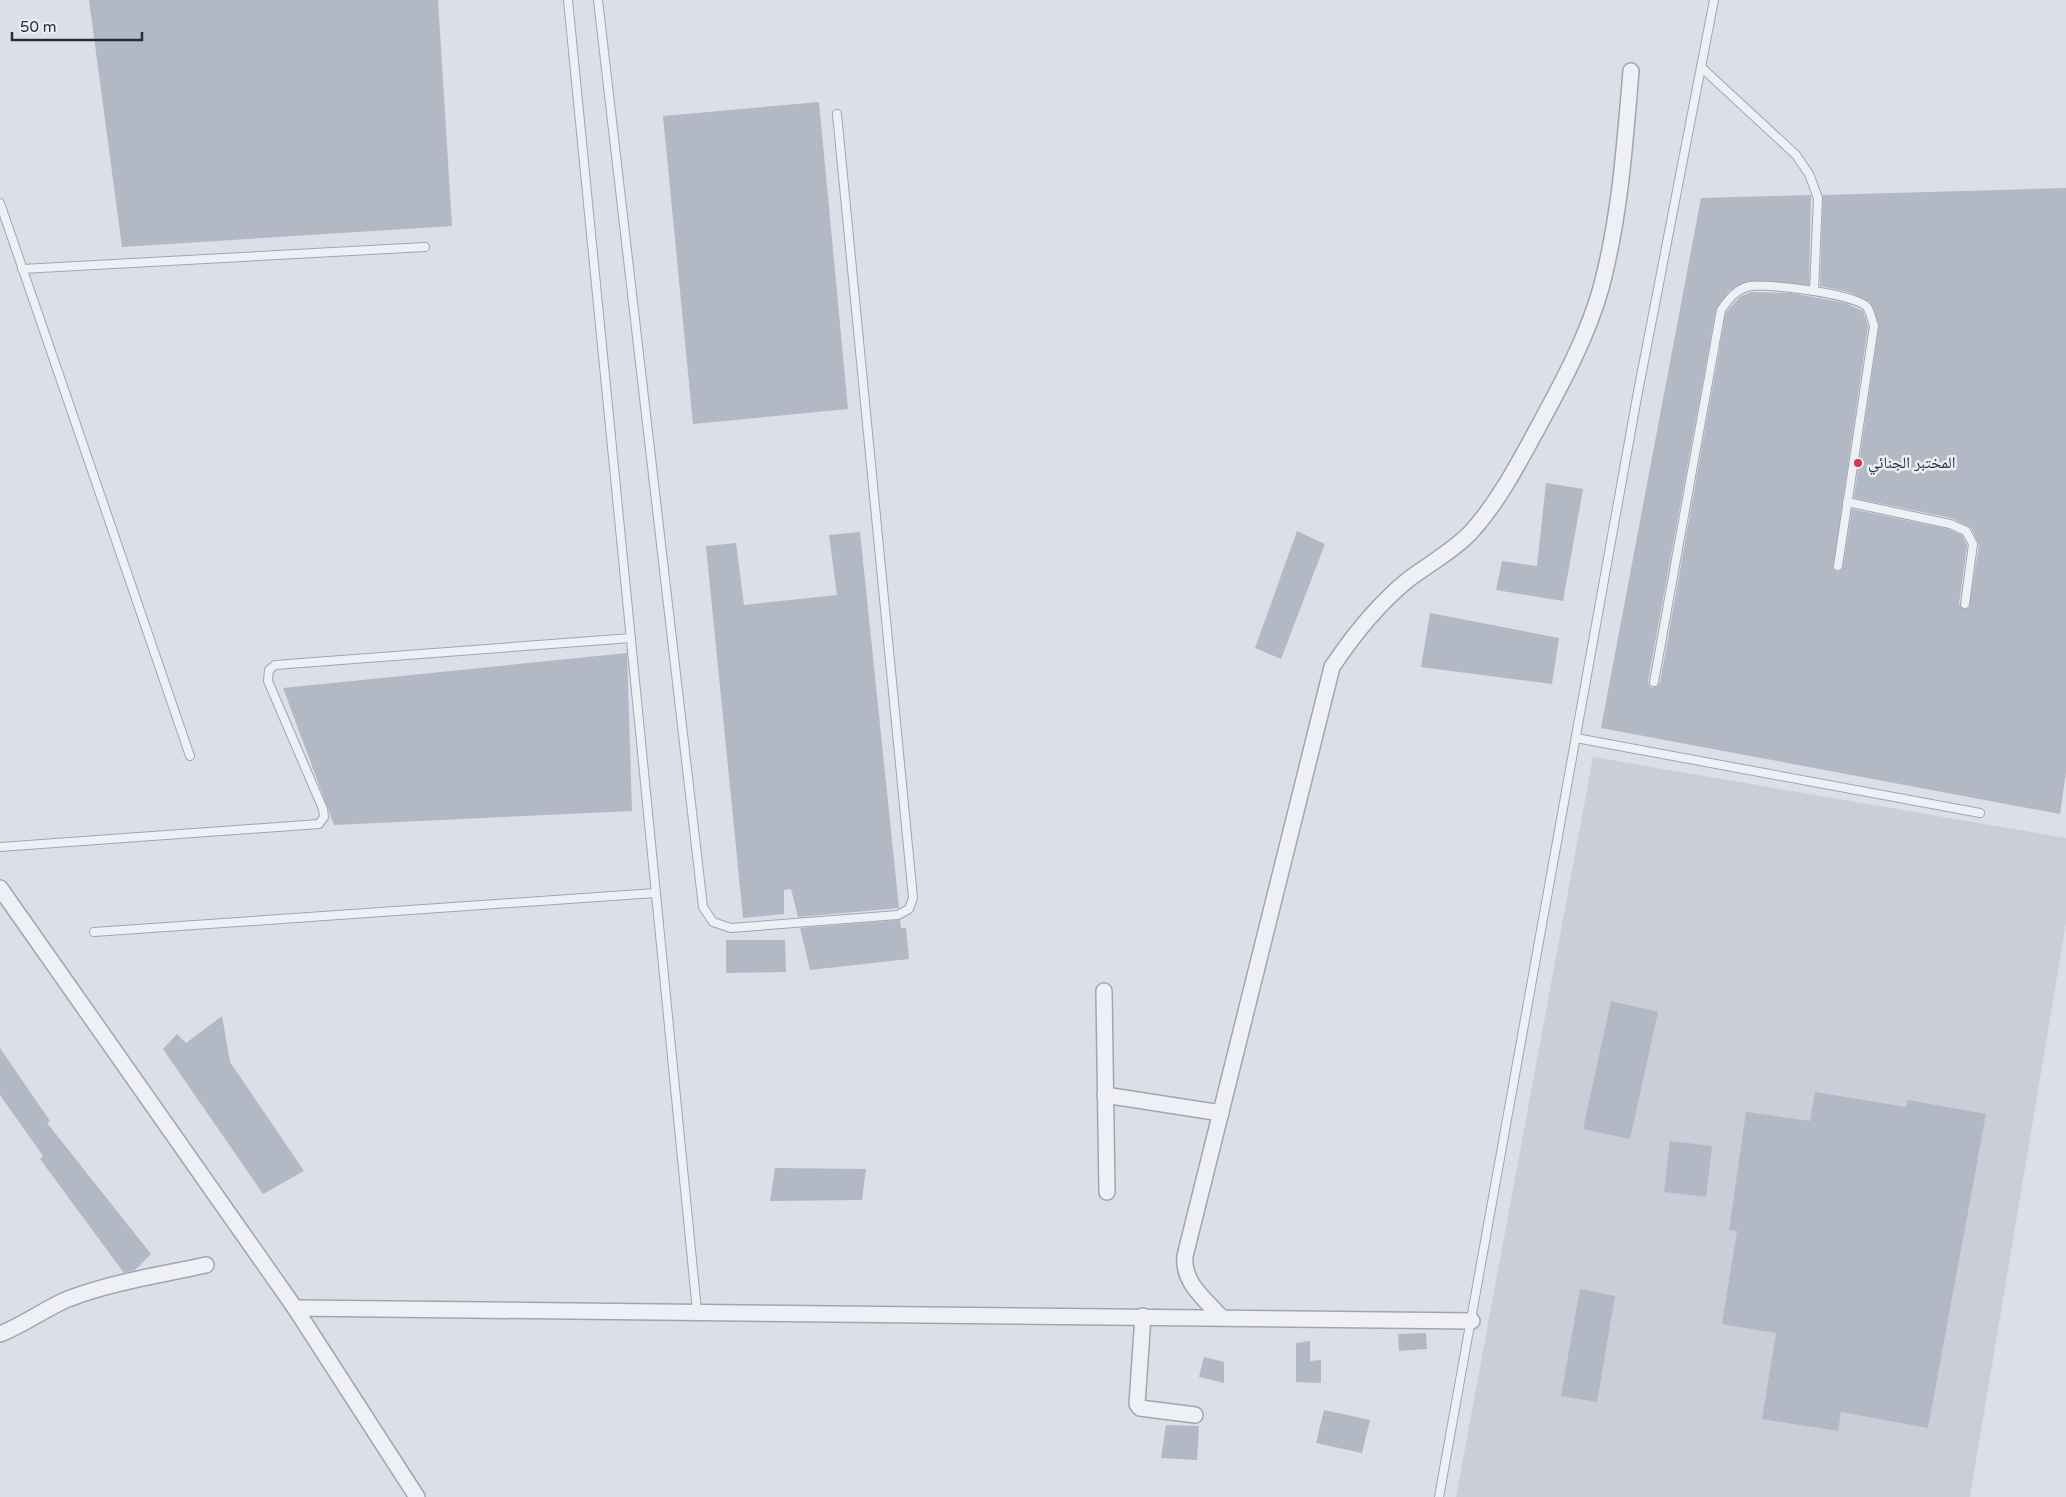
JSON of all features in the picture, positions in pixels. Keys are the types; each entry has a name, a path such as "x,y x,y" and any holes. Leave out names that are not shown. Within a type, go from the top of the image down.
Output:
{"street":[{"path":"1222,1317 1187,1278 1184,1267 1332,667 1352,637 1378,607 1407,581 1472,532 1512,477 1551,404 1583,336 1600,290 1610,252 1622,176 1631,71"},
{"path":"0,888 295,1308 417,1497"},
{"path":"1104,991 1107,1192"},
{"path":"1105,1094 1221,1113"},
{"path":"0,1334 53,1306 82,1294 206,1265"},
{"path":"295,1308 1472,1321"},
{"path":"1143,1316 1136,1404 1140,1408 1194,1415"}],"lane":[{"path":"568,0 696,1311"},
{"path":"598,0 703,907 712,922 731,928 898,915 909,909 913,898 837,114"},
{"path":"1439,1497 1637,397 1714,0"},
{"path":"1701,67 1796,155 1809,174 1818,198 1814,290"},
{"path":"0,203 190,756"},
{"path":"22,269 425,247"},
{"path":"1654,682 1721,310 1731,296 1750,286 1814,290 1850,297 1867,307 1874,326 1838,566"},
{"path":"1847,502 1950,524 1966,531 1973,544 1965,604"},
{"path":"0,847 319,824 324,817 323,809 268,681 269,670 275,665 631,638"},
{"path":"1576,738 1980,813"},
{"path":"94,932 655,893"}],"shaded area":[{"path":"1593,757 2066,838 2066,923 1970,1497 1456,1497"}],"building":[{"path":"89,0 438,0 452,226 122,247"},
{"path":"819,102 848,409 693,424 663,116"},
{"name":"المختبر الجنائي","path":"2066,188 2066,771 2060,814 1601,728 1701,198 1811,195 1809,285 1748,281 1729,291 1716,309 1648,681 1653,688 1660,683 1726,312 1740,297 1751,292 1791,293 1845,303 1863,311 1868,326 1833,568 1838,572 1843,567 1852,509 1948,529 1962,535 1967,545 1959,604 1964,609 1969,608 1979,545 1971,528 1951,518 1854,498 1879,325 1870,302 1848,292 1820,286 1823,195"},
{"path":"1546,483 1583,489 1563,601 1496,590 1502,561 1537,566"},
{"path":"1297,531 1325,544 1281,659 1255,648"},
{"path":"860,532 899,908 798,917 791,889 784,890 784,914 743,918 706,546 736,543 744,605 837,595 829,535"},
{"path":"1430,613 1559,638 1552,684 1421,667"},
{"path":"627,653 632,811 334,825 283,688"},
{"path":"900,920 901,928 906,928 909,959 810,970 800,928"},
{"path":"726,940 785,940 786,972 726,973"},
{"path":"1611,1001 1658,1012 1630,1139 1583,1129"},
{"path":"222,1016 230,1062 304,1171 263,1194 163,1049 177,1034 186,1043"},
{"path":"0,1048 50,1121 47,1123 151,1254 135,1270 124,1273 40,1159 43,1156 0,1095"},
{"path":"1815,1092 1906,1107 1908,1100 1986,1114 1928,1428 1841,1412 1838,1431 1762,1419 1776,1333 1722,1324 1737,1231 1729,1230 1746,1112 1810,1121"},
{"path":"1670,1141 1712,1146 1706,1197 1664,1192"},
{"path":"775,1168 866,1169 862,1200 770,1201"},
{"path":"1580,1289 1615,1296 1597,1402 1561,1396"},
{"path":"1426,1333 1427,1349 1399,1351 1398,1334"},
{"path":"1310,1341 1310,1361 1321,1360 1321,1383 1296,1382 1296,1343"},
{"path":"1204,1357 1224,1362 1224,1383 1199,1377"},
{"path":"1324,1410 1370,1420 1362,1453 1316,1443"},
{"path":"1166,1425 1199,1426 1197,1460 1161,1458"}],"place":[{"name":"المختبر الجنائي","path":"1858,463"}]}
